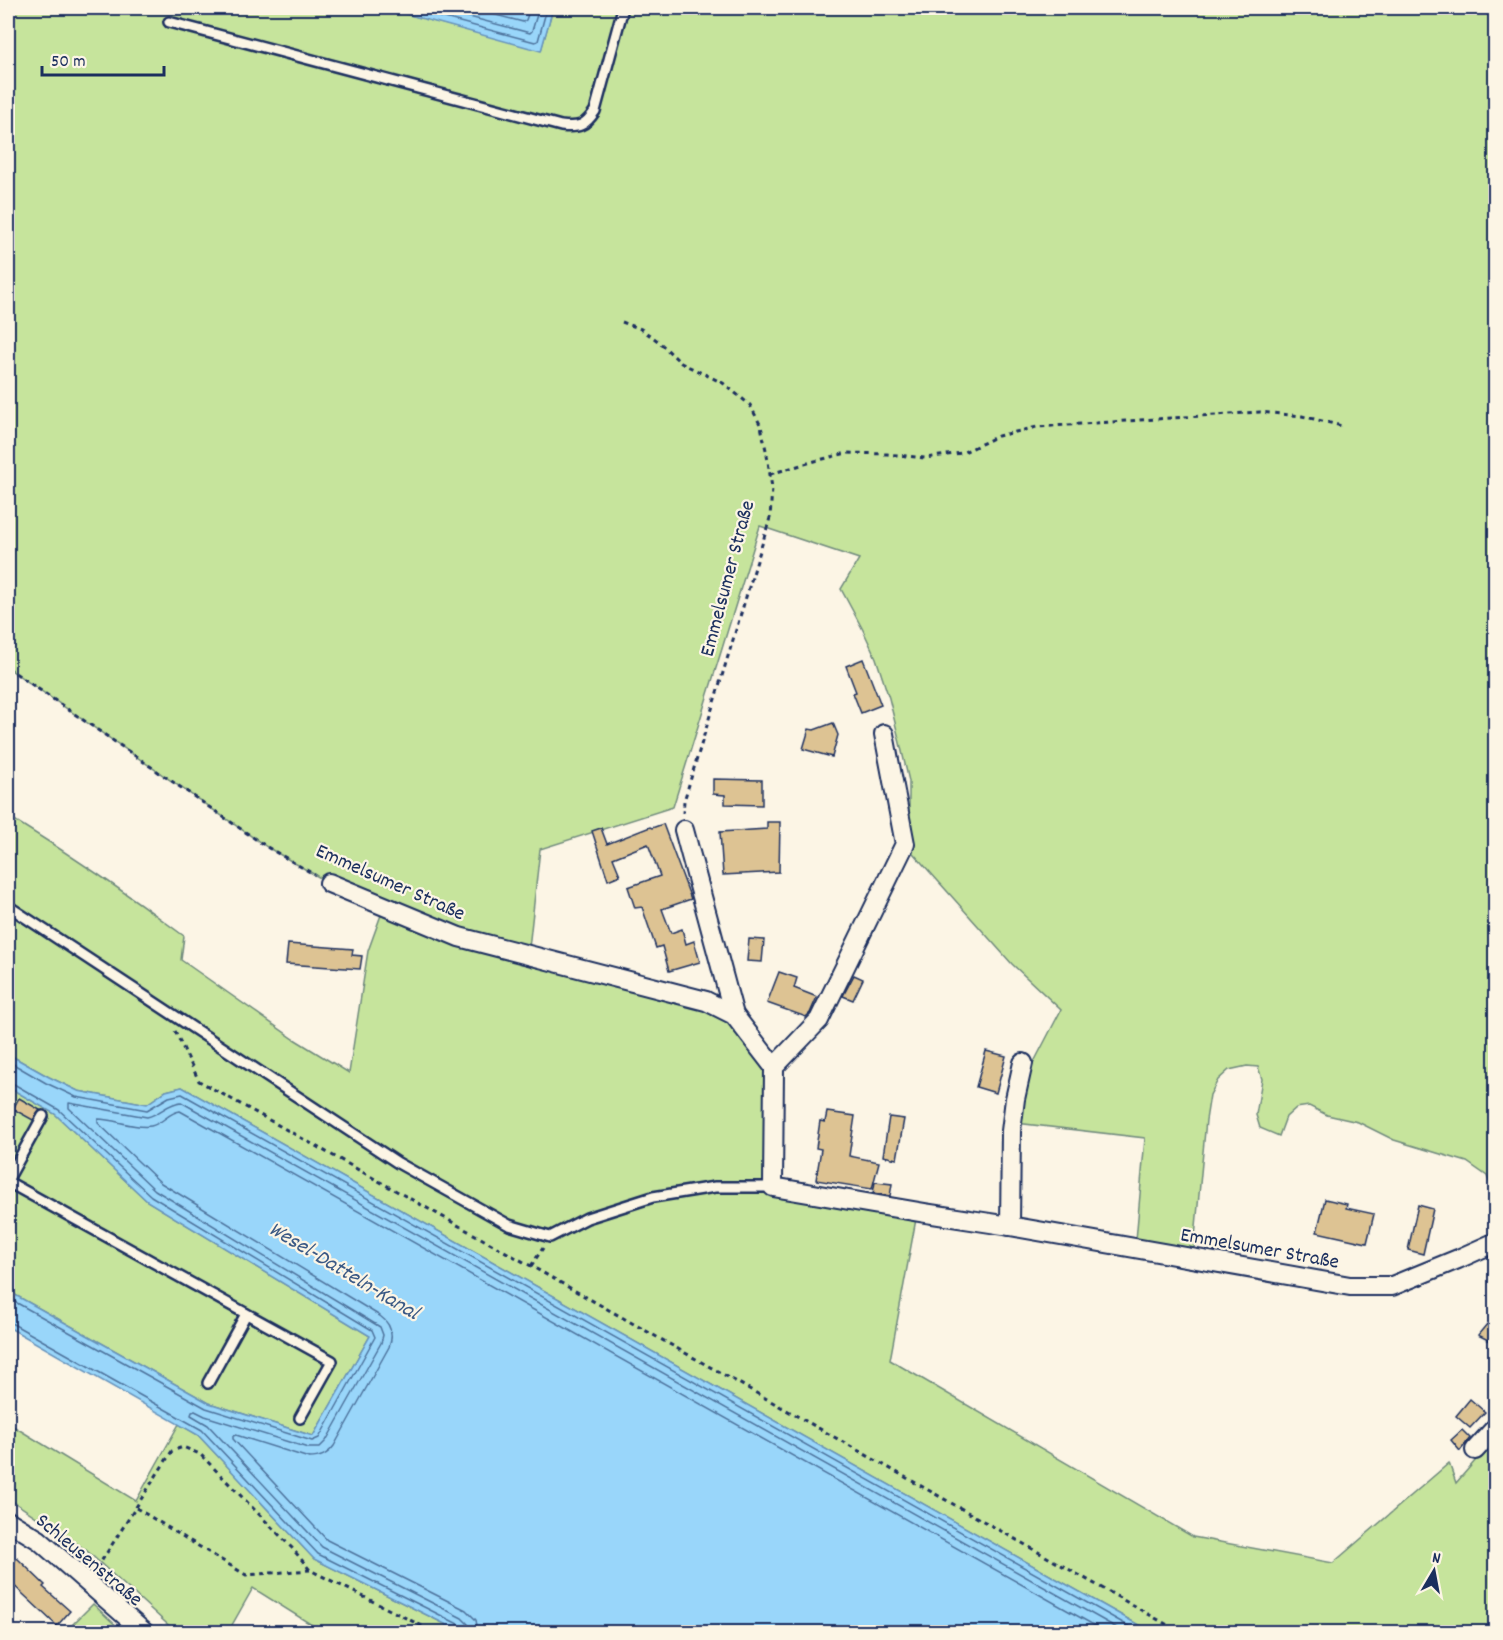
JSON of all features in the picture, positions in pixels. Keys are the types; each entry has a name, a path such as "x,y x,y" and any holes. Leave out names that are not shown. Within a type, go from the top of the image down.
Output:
{"street":[{"path":"773,1187 774,1067 819,1020 905,844 884,734"},
{"name":"Emmelsumer Straße","path":"684,830 734,1015 774,1067"},
{"name":"Emmelsumer Straße","path":"329,883 459,937 706,1001 734,1015"},
{"path":"1010,1226 1011,1131 1015,1098 1023,1064"},
{"name":"Emmelsumer Straße","path":"773,1187 1350,1286 1392,1286 1496,1242"},
{"path":"1475,1450 1496,1427"},
{"name":"Schleusenstraße","path":"8,1521 39,1540 144,1632"}],"lane":[{"path":"169,22 571,127 580,126 590,120 595,111 623,8"},
{"path":"8,906 398,1163 509,1225 550,1237 587,1218 653,1197 715,1187 773,1187"},
{"path":"43,1116 8,1180 332,1361 300,1419"},
{"path":"208,1383 246,1314"}],"path":[{"name":"Emmelsumer Straße","path":"622,322 641,329 681,363 723,383 750,405 761,426 772,488 770,518 684,801 684,830"},
{"path":"770,474 847,453 925,458 962,453 998,436 1037,427 1260,412 1302,416 1342,426"},
{"name":"Emmelsumer Straße","path":"8,668 267,847 329,883"},
{"path":"165,1010 199,1081 1180,1632"},
{"path":"531,1266 550,1237"},
{"path":"86,1581 98,1567 172,1451 183,1447 200,1454 292,1548 310,1570 434,1632"},
{"path":"136,1508 246,1575 310,1570"}],"green space":[{"path":"8,8 384,8 541,50 553,8 1495,8 1495,1197 1487,1176 1467,1162 1394,1140 1358,1122 1327,1115 1309,1106 1296,1108 1286,1117 1279,1136 1260,1128 1256,1115 1262,1079 1258,1067 1247,1066 1229,1070 1218,1080 1210,1095 1194,1248 1136,1240 1145,1138 1016,1123 1018,1101 1034,1062 1061,1010 1012,964 905,844 909,811 909,781 889,698 876,658 841,589 859,559 760,526 673,807 540,849 529,948 463,930 329,883 267,847 8,668"},
{"path":"8,816 141,904 184,936 181,960 294,1039 349,1073 368,951 381,915 447,938 699,1006 725,1018 742,1031 766,1072 771,1110 765,1192 916,1219 890,1360 1193,1537 1333,1563 1449,1463 1456,1483 1495,1438 1495,1632 1151,1632 182,1087 166,1091 147,1104 78,1091 49,1077 8,1054"},
{"path":"8,1087 55,1114 147,1201 370,1336 313,1436 209,1403 8,1291"},
{"path":"8,1423 136,1501 179,1424 198,1435 314,1559 461,1632 323,1632 253,1588 228,1632 176,1632 86,1550 8,1498"},
{"path":"93,1604 123,1632 65,1632"}],"water":[{"path":"384,8 553,8 541,51"},
{"name":"Wesel-Datteln-Kanal","path":"8,1054 78,1091 147,1104 166,1091 182,1087 1151,1632 461,1632 314,1559 198,1435 8,1327 8,1291 209,1403 313,1436 370,1336 147,1201 55,1114 8,1087"}],"building":[{"path":"863,659 881,705 861,713 846,666"},
{"path":"833,723 838,735 832,757 803,749 809,729 814,730"},
{"path":"713,779 762,780 762,805 725,804 725,795 713,794"},
{"path":"767,822 780,822 779,872 723,875 720,832 767,829"},
{"path":"663,824 691,899 662,909 671,933 682,929 686,944 694,941 700,962 669,971 662,946 656,948 642,907 635,908 628,887 660,876 648,844 613,858 620,875 608,880 592,831 601,828 607,844"},
{"path":"749,939 764,940 762,962 747,961"},
{"path":"288,944 353,949 352,955 362,956 360,969 286,964"},
{"path":"779,972 797,978 794,988 817,997 806,1017 767,1003"},
{"path":"854,975 863,979 853,1000 843,996"},
{"path":"986,1051 1006,1056 996,1093 976,1087"},
{"path":"19,1098 40,1110 33,1120 13,1109"},
{"path":"827,1112 855,1116 849,1156 879,1162 872,1189 816,1180 821,1149 816,1148 820,1121 825,1122"},
{"path":"889,1117 904,1119 897,1159 883,1156"},
{"path":"875,1182 892,1184 890,1196 873,1193"},
{"path":"1325,1199 1347,1204 1346,1208 1374,1214 1367,1243 1317,1232"},
{"path":"1418,1205 1433,1209 1423,1254 1408,1250"},
{"path":"1487,1324 1496,1331 1496,1344 1478,1335"},
{"path":"1470,1399 1485,1412 1470,1428 1456,1416"},
{"path":"1462,1430 1470,1438 1460,1451 1451,1440"},
{"path":"17,1558 45,1585 43,1587 70,1611 57,1626 8,1580 8,1568"}]}
